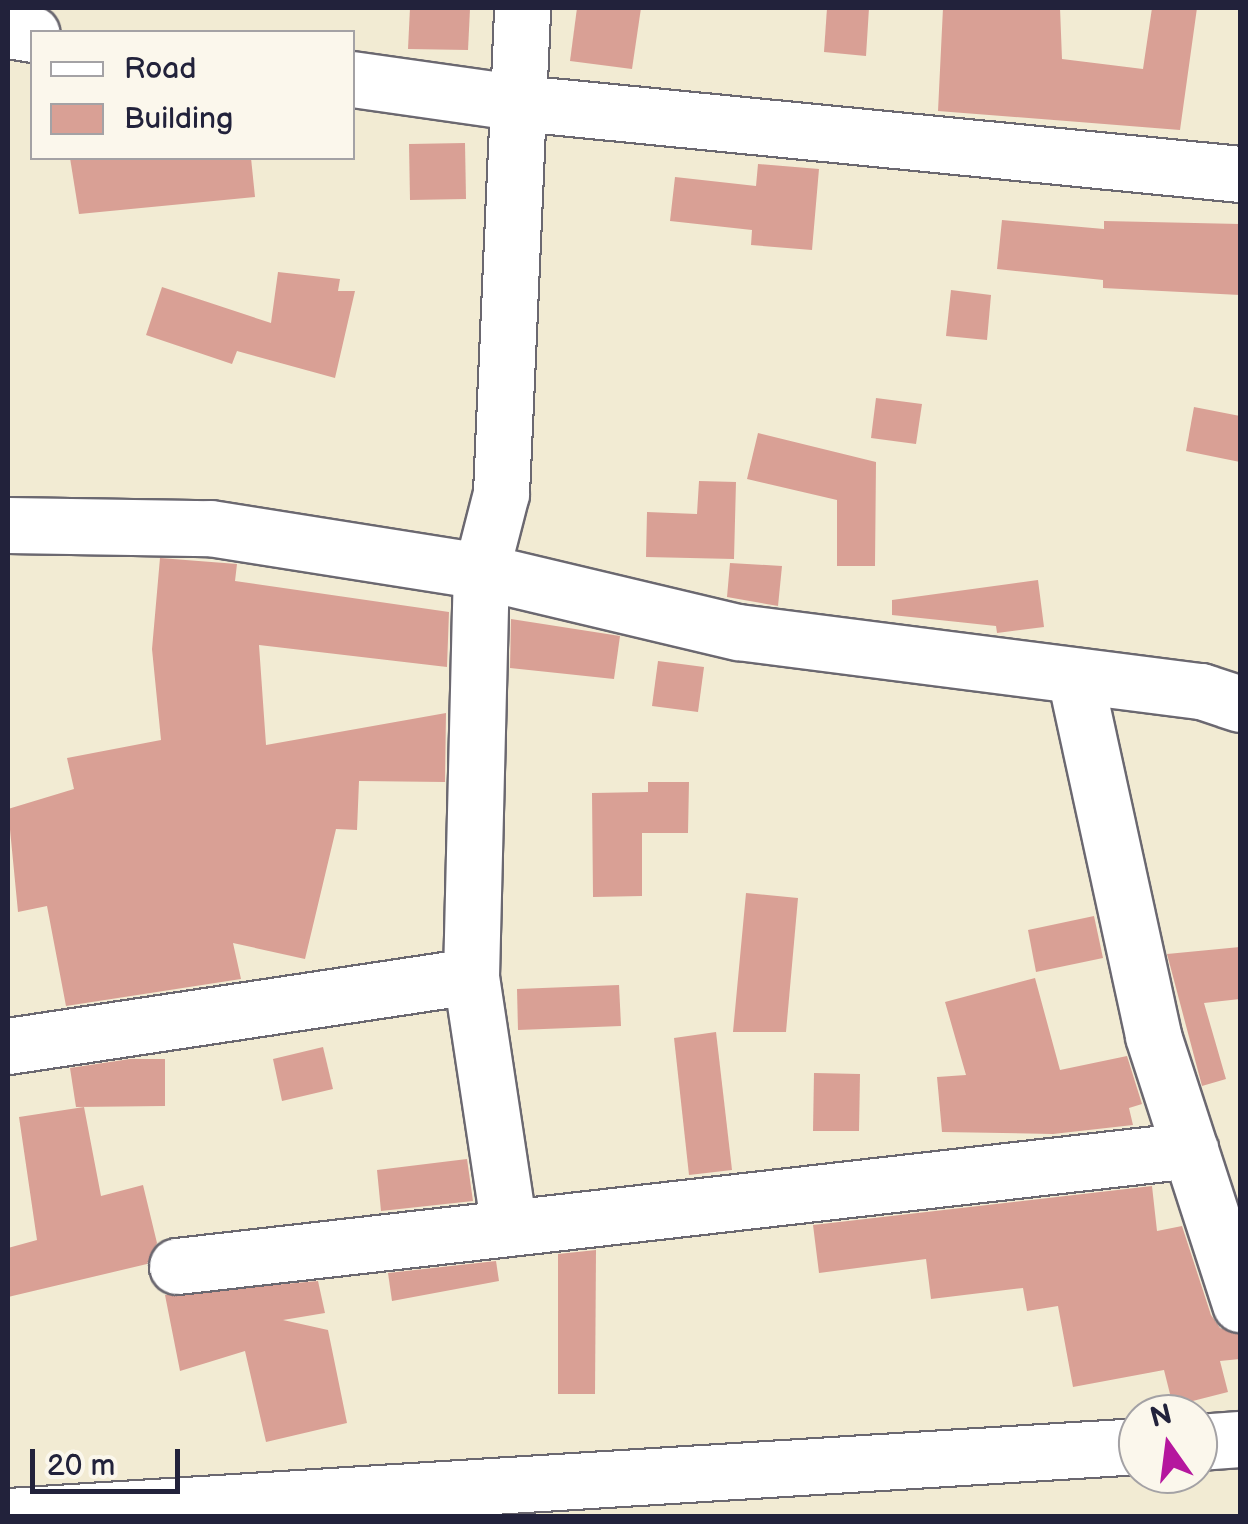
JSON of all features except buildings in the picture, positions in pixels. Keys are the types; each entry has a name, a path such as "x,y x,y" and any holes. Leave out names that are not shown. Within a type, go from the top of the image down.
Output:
{"street":[{"path":"510,1228 471,976 481,571 500,492 522,8"},
{"path":"355,79 520,103 1240,174"},
{"path":"8,525 210,528 481,571 738,632 1201,691 1240,704"},
{"path":"1075,676 1154,1036 1240,1304"},
{"path":"8,1046 471,976"},
{"path":"177,1266 1190,1150"},
{"path":"8,1516 1118,1447"}]}
